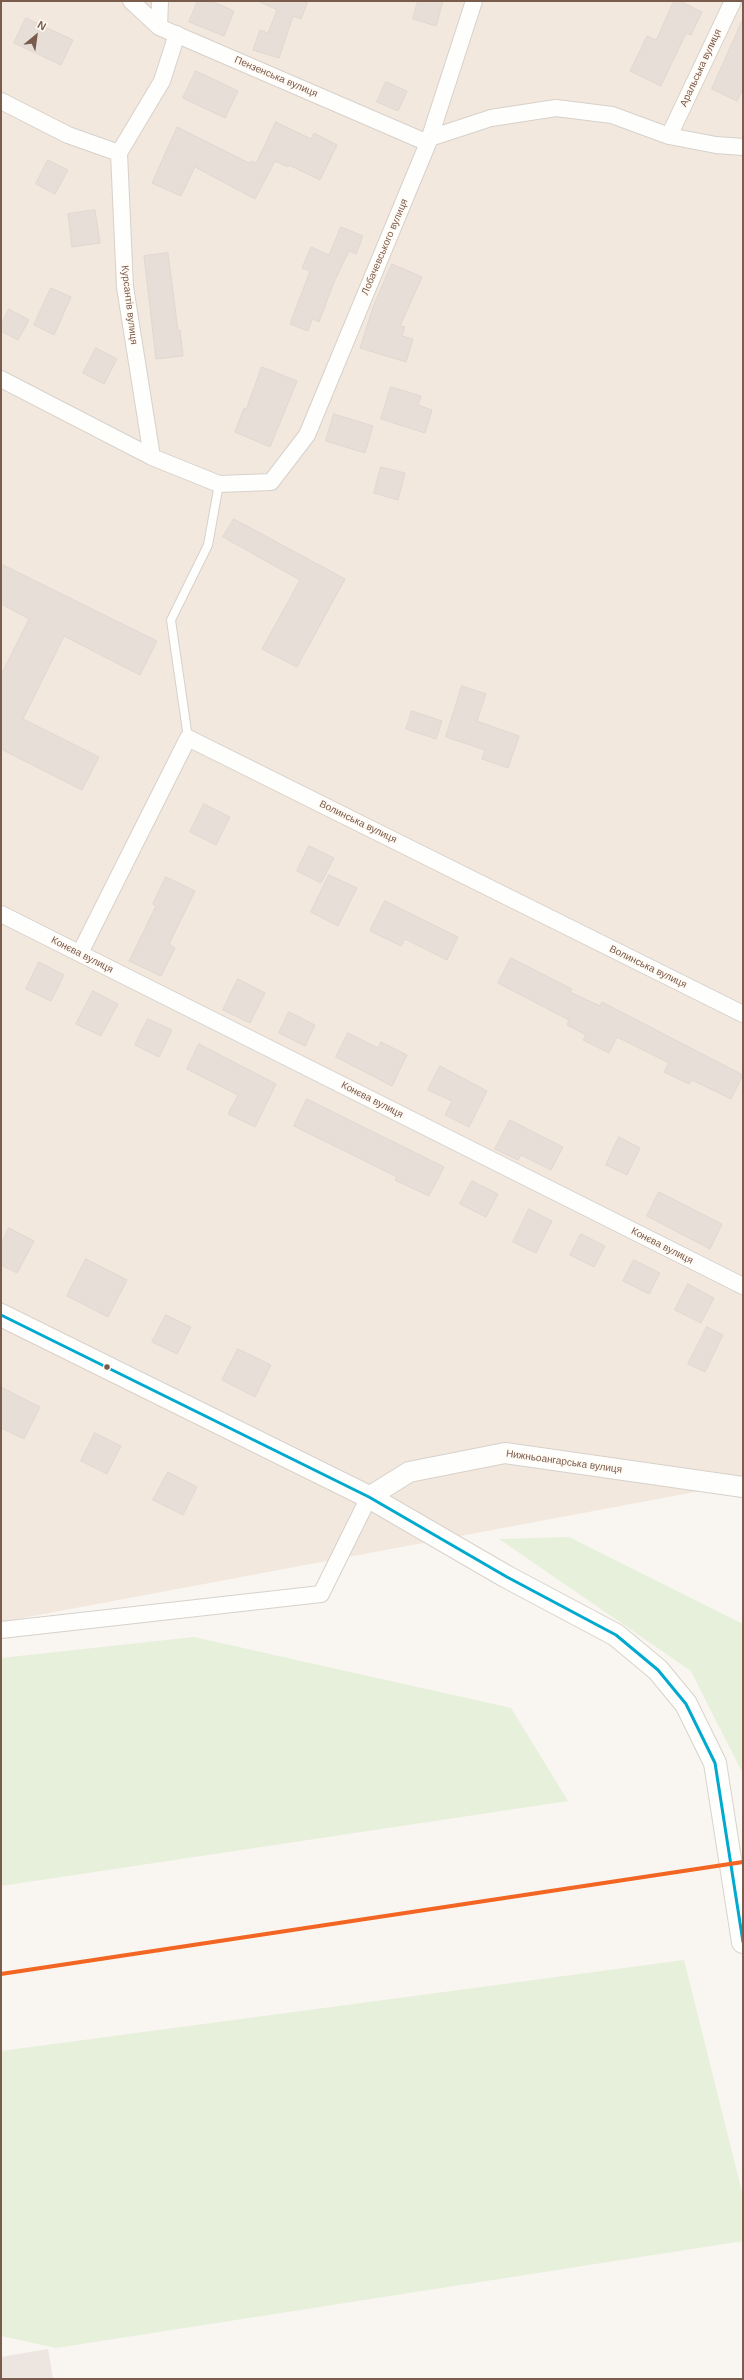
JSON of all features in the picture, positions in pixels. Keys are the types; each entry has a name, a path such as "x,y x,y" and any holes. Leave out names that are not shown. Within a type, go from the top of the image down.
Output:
{"main road":[{"path":"1,1315 369,1497 507,1577 616,1635 658,1670 686,1704 715,1763 743,1942"}],"street":[{"name":"Пензенська вулиця","path":"131,1 159,26 429,141"},
{"path":"159,26 160,1"},
{"name":"Лобачевського вулиця","path":"219,484 271,482 307,434 429,141 474,1"},
{"name":"Аральська вулиця","path":"669,136 733,1"},
{"path":"1,101 68,135 119,153 162,81 177,34"},
{"path":"429,141 491,118 556,108 612,115 669,136 716,145 743,147"},
{"name":"Курсантів вулиця","path":"119,153 125,287 152,457"},
{"path":"1,378 152,457 219,484"},
{"path":"80,953 188,738"},
{"name":"Волинська вулиця","path":"188,738 743,1014"},
{"name":"Конєва вулиця","path":"1,914 743,1286"},
{"name":"Нижньоангарська вулиця","path":"369,1497 409,1472 505,1453 743,1488"},
{"path":"1,1630 321,1594 369,1497"}],"lane":[{"path":"188,738 171,620 208,546 219,484"}],"shaded area":[{"path":"1,1 743,1 743,1483 1,1622"},
{"path":"48,2349 53,2379 1,2379 1,2357"}],"green space":[{"path":"569,1537 743,1624 743,1774 691,1671 499,1539"},
{"path":"194,1637 511,1708 568,1801 1,1886 1,1658"},
{"path":"684,1960 743,2196 743,2241 56,2348 1,2336 1,2051"}],"building":[{"path":"198,1 211,1 234,11 224,36 189,22"},
{"path":"258,1 308,1 301,19 293,16 279,58 253,50 260,30 268,33 277,10"},
{"path":"418,1 443,1 436,26 413,19"},
{"path":"674,1 680,1 702,12 691,35 686,33 661,86 630,71 647,36 656,40"},
{"path":"26,18 73,40 61,65 14,43"},
{"path":"743,19 743,89 737,101 712,89"},
{"path":"196,71 238,91 225,118 183,98"},
{"path":"386,82 407,91 398,111 377,102"},
{"path":"276,122 311,139 314,133 337,145 320,180 289,165 288,167 275,161 255,199 195,167 181,196 152,183 177,127 249,163 251,161 256,163"},
{"path":"48,160 68,170 55,194 36,184"},
{"path":"95,210 100,243 72,247 68,214"},
{"path":"341,227 363,236 356,254 349,251 334,282 319,322 312,319 308,331 290,324 310,271 302,268 311,247 329,255"},
{"path":"168,253 178,331 180,330 183,356 156,359 144,256"},
{"path":"392,264 422,277 400,326 405,327 402,336 413,339 406,362 360,348 373,307"},
{"path":"51,288 71,297 54,335 34,325"},
{"path":"9,309 29,320 18,340 1,331 1,325"},
{"path":"96,348 117,359 104,384 83,373"},
{"path":"262,367 297,381 270,447 235,432 244,408 246,409"},
{"path":"391,387 421,396 418,405 432,410 425,433 381,419"},
{"path":"334,414 373,426 365,453 326,441"},
{"path":"381,467 405,473 398,500 374,493"},
{"path":"234,519 345,579 297,667 262,649 300,580 223,537"},
{"path":"1,564 157,641 140,675 64,636 23,719 99,757 82,790 1,749 1,675 29,619 1,604"},
{"path":"462,686 486,694 477,721 519,736 508,768 482,759 485,750 446,737"},
{"path":"412,711 442,721 436,739 406,729"},
{"path":"204,804 230,817 216,845 190,832"},
{"path":"309,846 334,858 321,883 297,871"},
{"path":"329,875 357,888 338,926 311,912"},
{"path":"166,877 195,891 169,944 175,948 161,976 129,961 156,906 153,904"},
{"path":"385,901 458,937 447,960 405,939 401,946 370,931"},
{"path":"511,958 572,989 570,992 600,1006 602,1002 743,1075 731,1099 692,1080 689,1084 664,1072 669,1063 617,1037 609,1053 583,1040 586,1035 567,1025 569,1020 498,983"},
{"path":"39,962 64,975 51,1001 26,989"},
{"path":"238,979 265,993 250,1023 223,1010"},
{"path":"93,991 118,1004 101,1036 76,1024"},
{"path":"289,1012 315,1025 305,1046 279,1033"},
{"path":"148,1019 172,1030 159,1057 135,1045"},
{"path":"348,1033 378,1048 381,1042 407,1055 392,1086 336,1057"},
{"path":"199,1044 276,1084 255,1127 228,1114 238,1095 187,1069"},
{"path":"440,1066 487,1091 469,1127 445,1115 452,1101 428,1090"},
{"path":"307,1099 444,1167 429,1196 395,1180 397,1177 294,1126"},
{"path":"510,1120 563,1147 551,1170 521,1155 518,1160 495,1149"},
{"path":"619,1137 640,1148 627,1175 606,1165"},
{"path":"472,1181 498,1194 486,1217 460,1204"},
{"path":"659,1192 722,1224 710,1249 647,1216"},
{"path":"529,1209 552,1221 536,1253 513,1242"},
{"path":"9,1228 34,1241 17,1273 1,1265 1,1244"},
{"path":"581,1234 605,1246 594,1267 570,1255"},
{"path":"86,1259 127,1280 108,1317 67,1296"},
{"path":"634,1260 660,1273 649,1294 623,1281"},
{"path":"688,1284 714,1298 701,1323 675,1310"},
{"path":"166,1315 191,1327 177,1354 152,1342"},
{"path":"707,1327 723,1335 705,1372 688,1364"},
{"path":"238,1349 271,1365 255,1397 222,1380"},
{"path":"1,1387 40,1407 24,1439 1,1428"},
{"path":"95,1433 121,1446 107,1474 81,1461"},
{"path":"168,1472 197,1487 183,1515 153,1500"}],"transit line":[{"path":"1,1315 369,1497 507,1577 616,1635 658,1670 686,1704 715,1763 743,1942"},
{"path":"1,1974 743,1862"}]}
